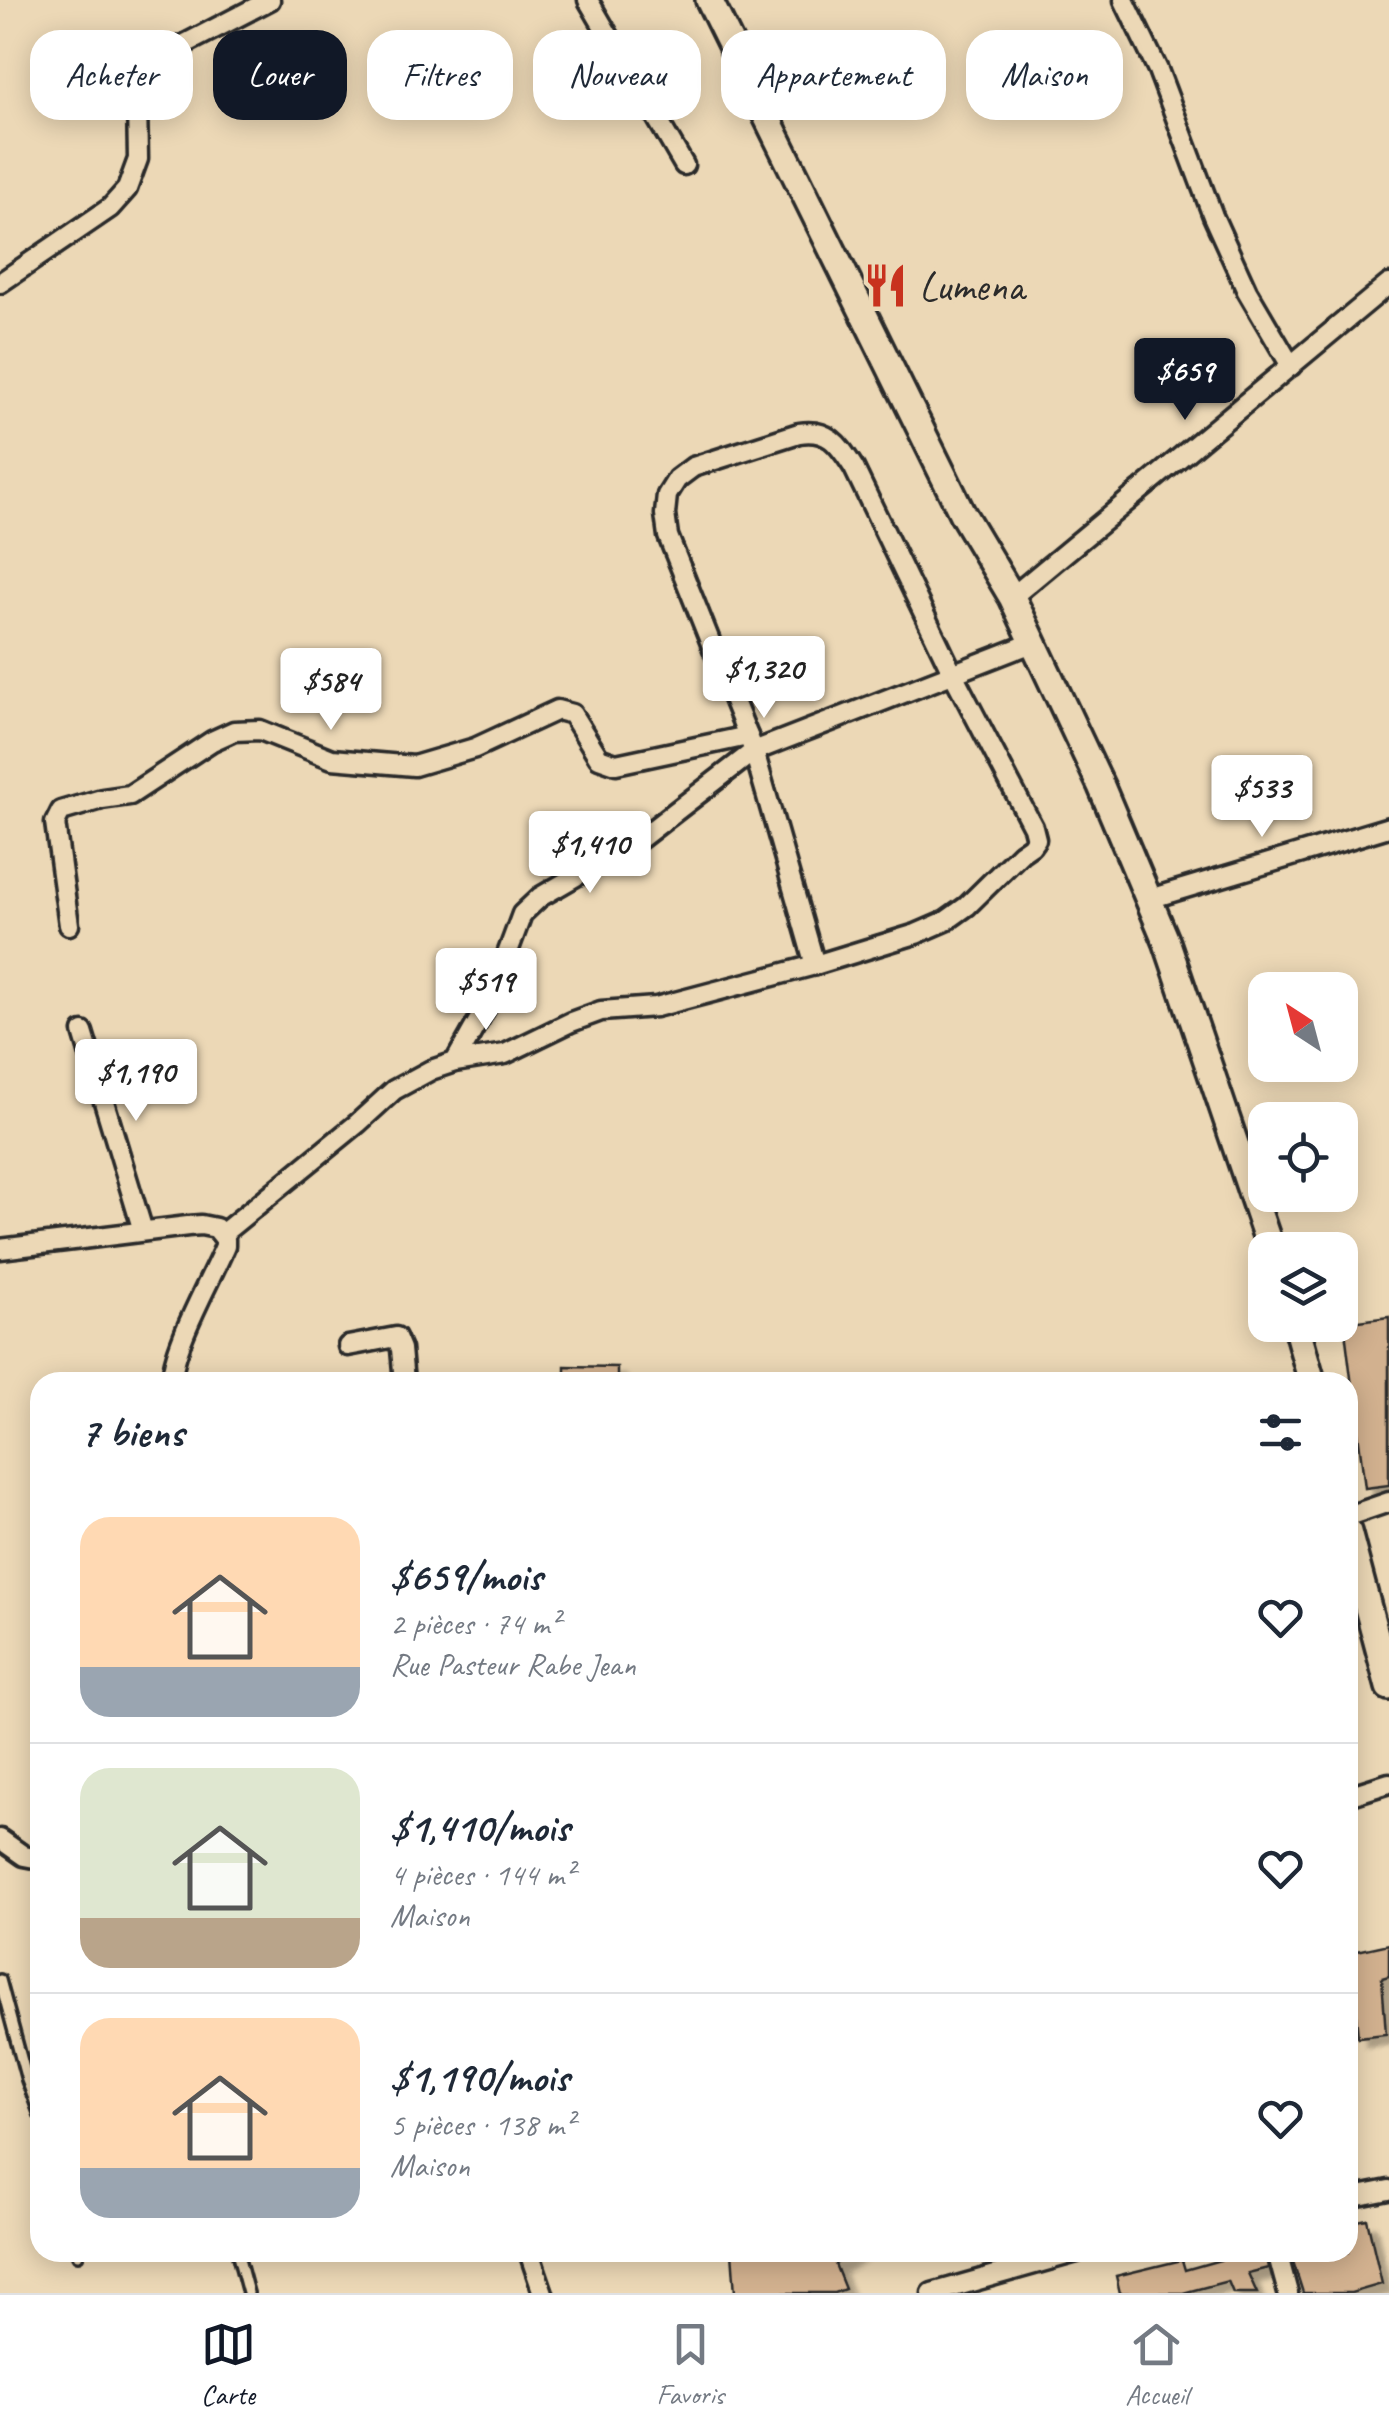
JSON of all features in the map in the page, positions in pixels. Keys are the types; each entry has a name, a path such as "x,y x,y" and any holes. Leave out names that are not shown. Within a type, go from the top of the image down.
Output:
{"main road":[{"path":"709,0 962,513 1012,597 1101,786 1173,962 1265,1232"},
{"path":"1301,1342 1309,1372"},
{"path":"1358,1570 1389,1687"}],"street":[{"path":"0,283 110,208 126,188 138,159 137,101 142,75 149,67 270,0"},
{"path":"588,0 684,164"},
{"path":"1124,0 1158,70 1213,216 1247,291 1292,366"},
{"path":"1012,597 1389,284"},
{"path":"222,1234 394,1090 432,1070 505,1054 601,1012 656,1008 816,965 916,934 946,921 983,892 1036,839 854,468 830,437 814,430 693,467 677,478 667,495 664,514 668,536 751,743 816,965"},
{"path":"69,925 55,822 61,811 130,795 212,741 234,731 260,730 332,759 414,766 474,748 557,710 572,714 599,758 616,764 751,743 1032,644"},
{"path":"455,1062 490,1000 522,914 540,897 640,839 751,743"},
{"path":"1149,899 1389,828"},
{"path":"83,1032 143,1230"},
{"path":"0,1249 143,1230 200,1225 216,1228 226,1240 225,1246 186,1331 172,1372"},
{"path":"348,1346 396,1338 403,1372"},
{"path":"1358,1513 1389,1502"},
{"path":"1358,1793 1389,1783"},
{"path":"0,1838 30,1857"},
{"path":"1358,2196 1389,2190"},
{"path":"532,2262 543,2293"},
{"path":"932,2293 1042,2262"},
{"path":"1280,2262 1288,2293"}],"lane":[{"path":"0,1980 30,2088"},
{"path":"239,2262 248,2293"}],"building":[{"path":"1389,1317 1389,1485 1365,1488 1358,1433 1358,1372 1350,1372 1346,1342 1358,1342 1358,1321"},
{"path":"565,1366 617,1367 617,1372 565,1372"},
{"path":"1389,1944 1389,1976 1382,1978 1386,2034 1358,2037 1358,1951"},
{"path":"1367,2219 1382,2284 1351,2293 1303,2293 1293,2262 1358,2262 1358,2221"},
{"path":"733,2262 838,2262 835,2264 845,2289 834,2293 735,2293"},
{"path":"1174,2262 1183,2262 1185,2270 1213,2262 1267,2262 1268,2268 1248,2273 1257,2293 1233,2293 1228,2281 1183,2293 1120,2293 1116,2276"}],"place":[{"name":"Lumena","path":"886,285"}]}
